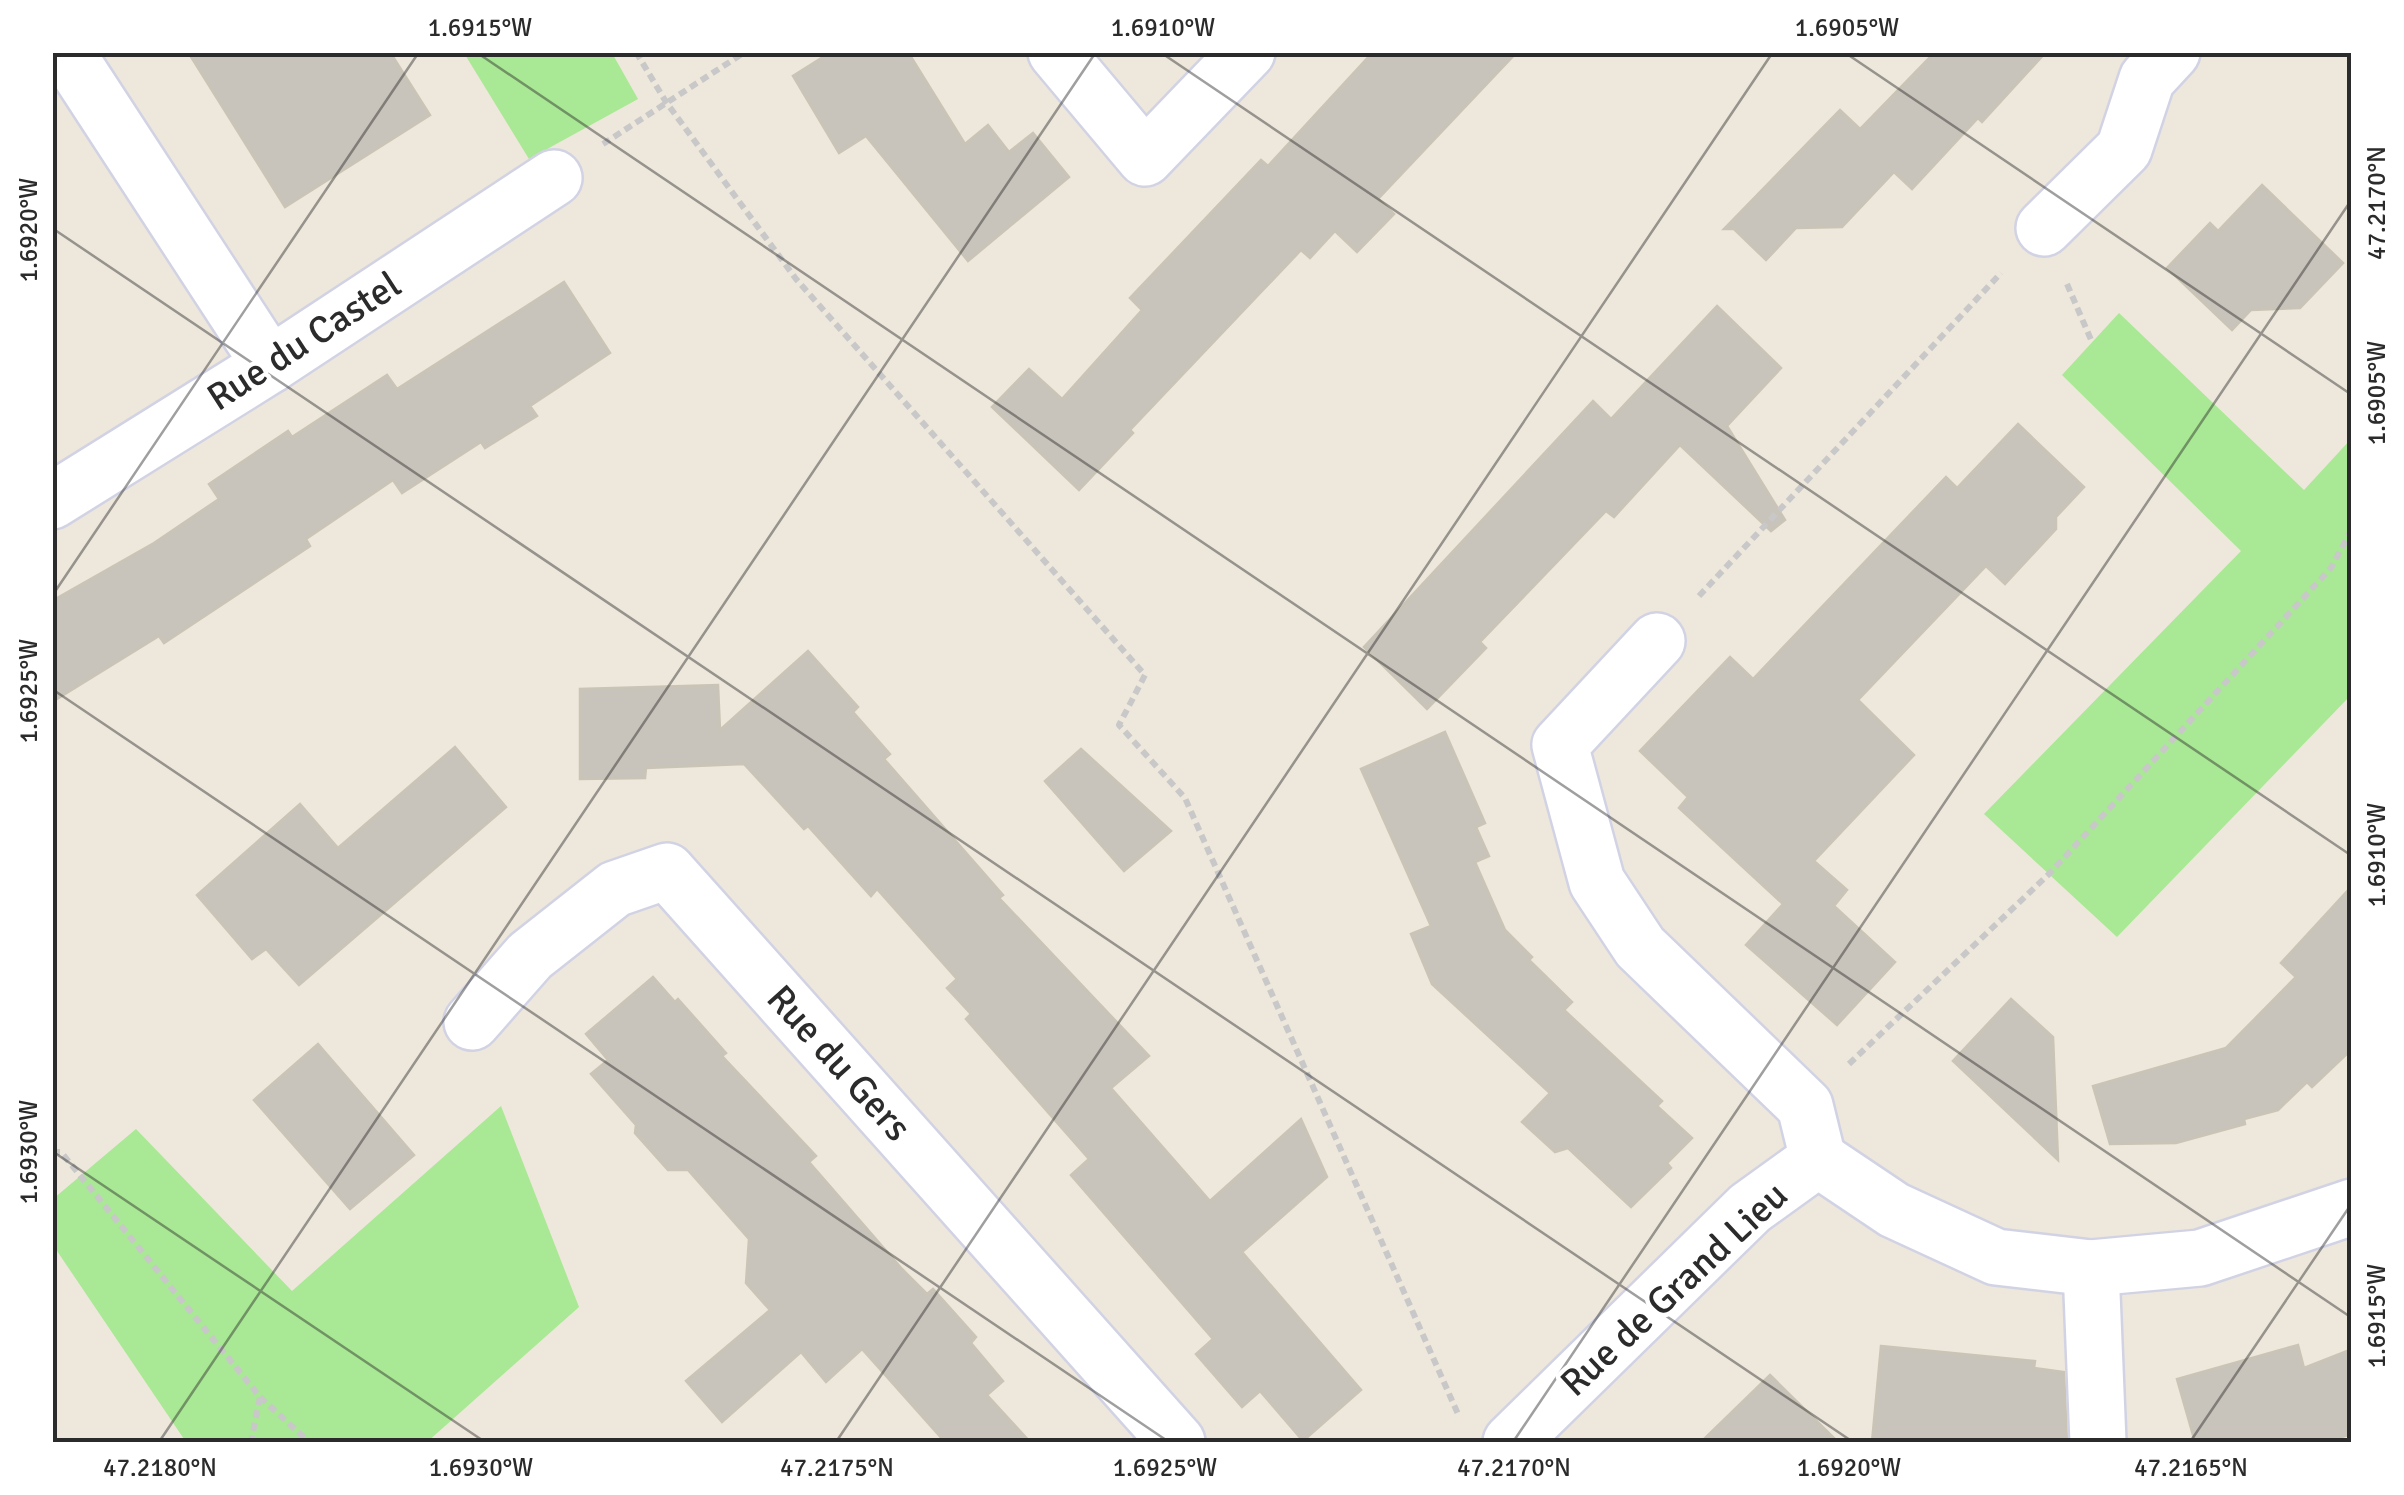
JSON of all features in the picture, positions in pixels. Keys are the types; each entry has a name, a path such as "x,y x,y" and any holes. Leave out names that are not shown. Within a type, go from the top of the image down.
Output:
{"street":[{"path":"66,52 270,364"},
{"path":"1056,52 1144,158 1246,52"},
{"path":"2044,228 2124,149 2147,79 2172,52"},
{"name":"Rue du Castel","path":"52,501 554,178"},
{"path":"1657,640 1560,745 1597,882 1640,946 1805,1106 1818,1159"},
{"name":"Rue du Gers","path":"472,1022 530,956 615,889 667,872 1177,1442"},
{"name":"Rue de Grand Lieu","path":"1487,1434 1750,1208 1818,1159 1894,1210 1996,1256 2091,1268 2200,1258 2352,1207"},
{"path":"2091,1268 2098,1442"}],"path":[{"path":"636,52 666,102 796,279 1145,675 1119,725 1185,798 1487,1434"},
{"path":"610,138 745,52"},
{"path":"1657,640 2044,228"},
{"path":"1805,1106 2049,874 2332,568 2352,529"},
{"path":"52,1152 60,1152 260,1397 309,1442"},
{"path":"251,1442 260,1397"}],"green space":[{"path":"464,53 612,53 638,99 529,159"},
{"path":"2119,313 2304,490 2351,439 2352,694 2117,937 1984,814 2241,551 2062,375"},
{"path":"501,1106 579,1307 427,1442 186,1442 53,1245 53,1199 136,1129 292,1291"}],"building":[{"path":"188,52 390,52 430,115 285,207"},
{"path":"831,52 908,52 965,144 988,125 1009,152 1033,133 1069,177 968,261 866,136 839,153 793,76"},
{"path":"1373,52 1517,52 1378,199 1394,214 1357,252 1335,231 1310,258 1301,250 1130,430 1133,433 1079,490 992,407 1029,369 1062,399 1142,310 1130,298 1261,160 1268,166"},
{"path":"1935,52 2046,52 1982,122 1978,118 1912,189 1894,172 1842,227 1796,228 1766,260 1734,229 1724,229 1840,110 1860,129"},
{"path":"2262,185 2343,263 2300,308 2251,310 2232,330 2167,268 2210,223 2218,231"},
{"path":"564,282 610,353 530,406 537,416 485,448 481,442 402,493 393,480 306,539 310,546 164,643 159,636 52,702 52,601 154,543 219,499 209,484 288,431 292,437 387,375 397,389"},
{"path":"1717,306 1781,368 1727,426 1785,520 1771,531 1680,445 1614,517 1606,511 1480,642 1486,648 1427,709 1364,647 1593,401 1611,419"},
{"path":"2018,424 2084,487 2056,517 2056,529 2005,584 1986,566 1858,700 1914,755 1814,861 1847,890 1834,906 1895,962 1837,1025 1746,945 1783,904 1679,808 1688,797 1640,751 1730,657 1753,679 1946,477 1957,488"},
{"path":"808,651 858,707 853,712 890,754 884,759 1003,895 999,898 1149,1056 1111,1088 1210,1201 1301,1119 1327,1177 1242,1252 1361,1390 1303,1441 1260,1391 1242,1407 1196,1354 1213,1339 1071,1175 1089,1159 966,1019 971,1014 947,988 957,979 877,889 871,896 808,826 804,829 744,764 646,768 645,778 580,779 580,689 718,685 720,730"},
{"path":"1445,732 1485,823 1476,827 1489,856 1475,862 1505,930 1572,1002 1564,1010 1662,1101 1657,1106 1692,1138 1667,1163 1671,1168 1631,1207 1568,1148 1555,1152 1522,1122 1550,1093 1432,984 1411,934 1431,926 1361,769"},
{"path":"455,747 506,807 299,985 266,949 252,959 197,895 300,804 338,848"},
{"path":"1081,749 1171,831 1124,871 1045,781"},
{"path":"2352,886 2352,1049 2312,1087 2307,1082 2278,1110 2244,1119 2245,1124 2176,1143 2110,1144 2093,1086 2226,1048 2296,977 2281,963"},
{"path":"653,977 675,1002 678,999 726,1053 722,1056 816,1156 809,1162 902,1269 927,1294 933,1289 976,1337 971,1343 1003,1381 987,1395 1030,1442 945,1442 862,1349 826,1382 801,1352 722,1422 686,1381 770,1310 746,1283 749,1239 688,1170 668,1170 635,1133 636,1125 591,1074 608,1060 586,1034"},
{"path":"2011,999 2053,1037 2058,1160 1953,1061"},
{"path":"318,1044 414,1155 350,1209 254,1100"},
{"path":"2298,1345 2304,1368 2352,1349 2352,1434 2324,1442 2195,1442 2177,1379"},
{"path":"1881,1346 2035,1361 2034,1368 2064,1372 2067,1442 1872,1442"},
{"path":"1770,1375 1838,1442 1701,1442"}]}
